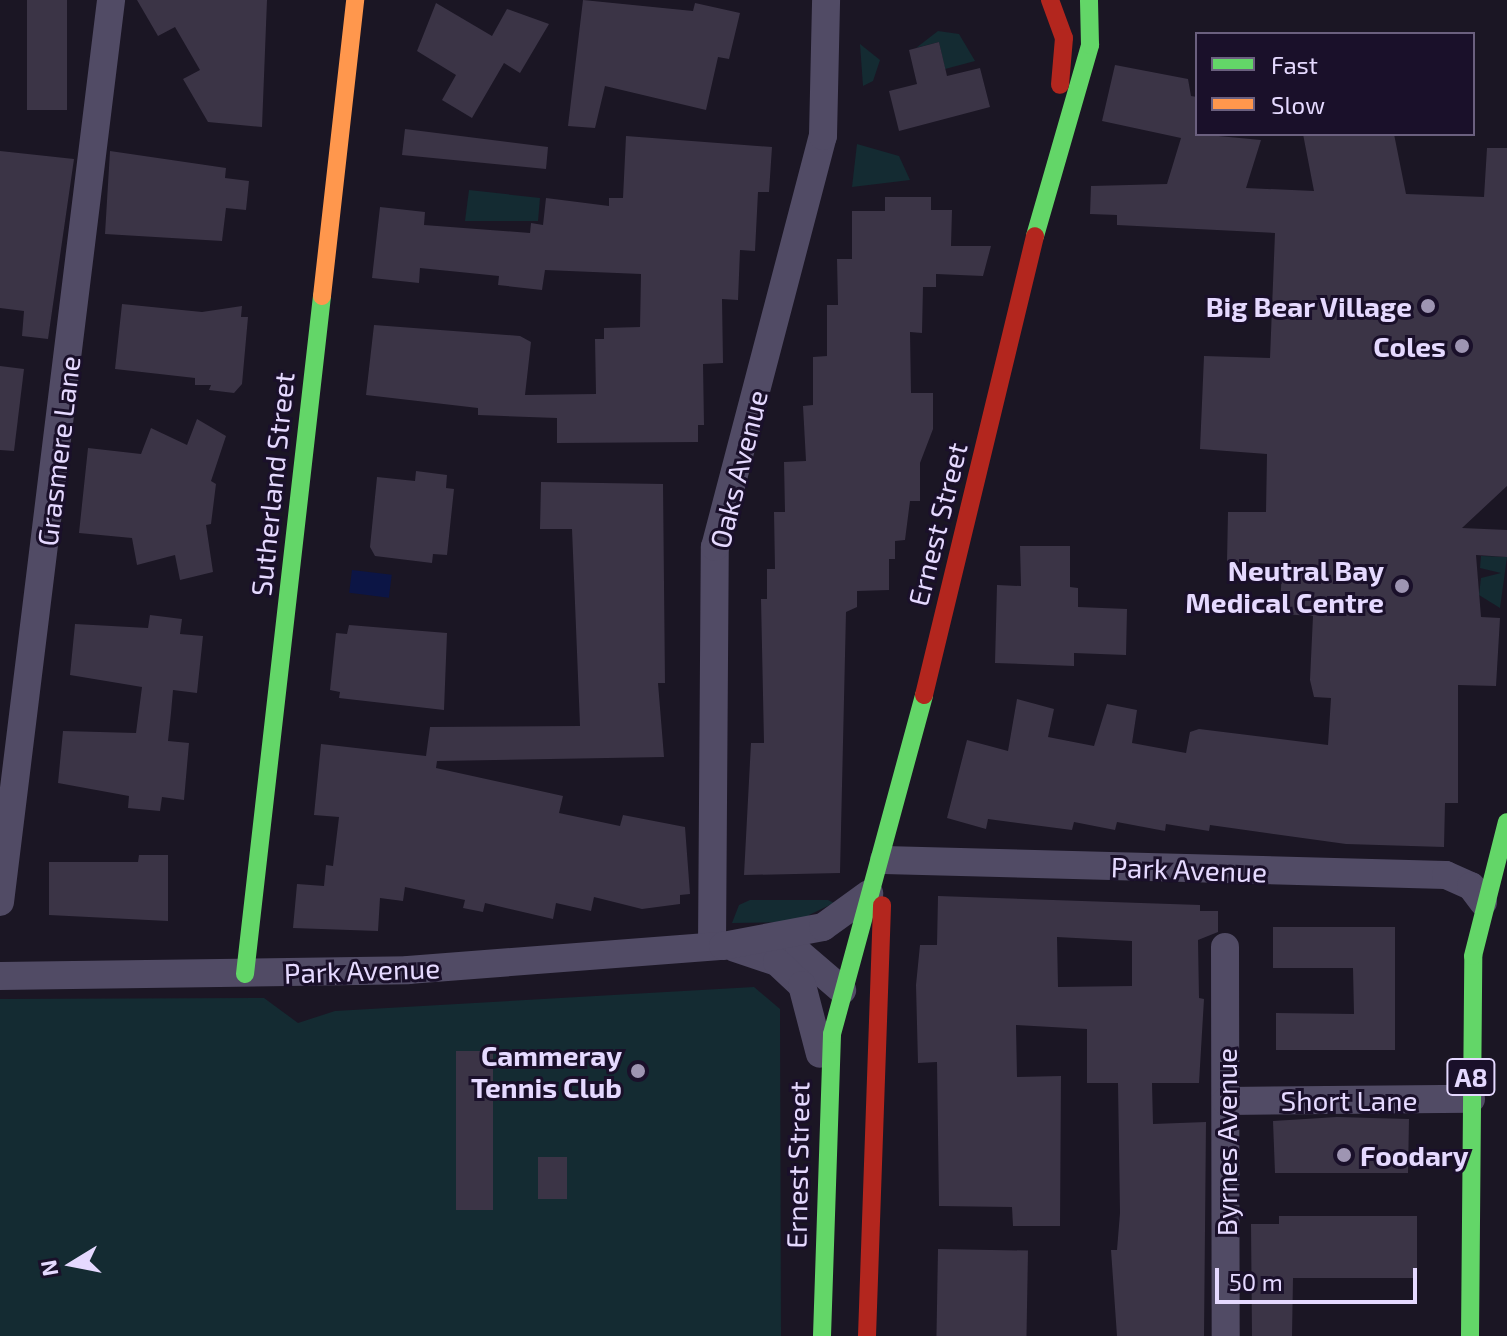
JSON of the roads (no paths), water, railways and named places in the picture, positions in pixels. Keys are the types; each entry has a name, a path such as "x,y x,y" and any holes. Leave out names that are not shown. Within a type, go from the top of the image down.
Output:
{"main road":[{"name":"Sutherland Street","path":"245,974 355,0"},
{"name":"Ernest Street","path":"1043,201 1064,38 1050,0"},
{"name":"Ernest Street","path":"822,1336 826,1085 842,990 871,891 884,860 1043,201 1090,45 1089,0"},
{"name":"A8","path":"1470,1336 1473,956 1483,902 1507,822"},
{"name":"Ernest Street","path":"867,1336 868,1209 884,860"},
{"path":"842,990 856,1039 868,1209"}],"street":[{"name":"Grasmere Lane","path":"0,902 111,0"},
{"name":"Oaks Avenue","path":"717,946 715,547 823,136 826,0"},
{"name":"Park Avenue","path":"884,860 1446,875 1471,886 1483,902"},
{"name":"Park Avenue","path":"0,976 408,970 717,946 823,927 855,909 871,891"},
{"name":"Park Avenue","path":"750,941 799,953 842,990"},
{"name":"Park Avenue","path":"717,946 777,962 802,985 826,1085"},
{"name":"Byrnes Avenue","path":"1225,947 1226,1336"},
{"name":"Short Lane","path":"1226,1101 1471,1099"}],"place":[{"name":"Big Bear Village","path":"1428,306"},
{"name":"Coles","path":"1462,346"},
{"name":"Neutral Bay Medical Centre","path":"1402,586"},
{"name":"Cammeray Tennis Club","path":"638,1071"},
{"name":"Foodary","path":"1344,1155"}]}
